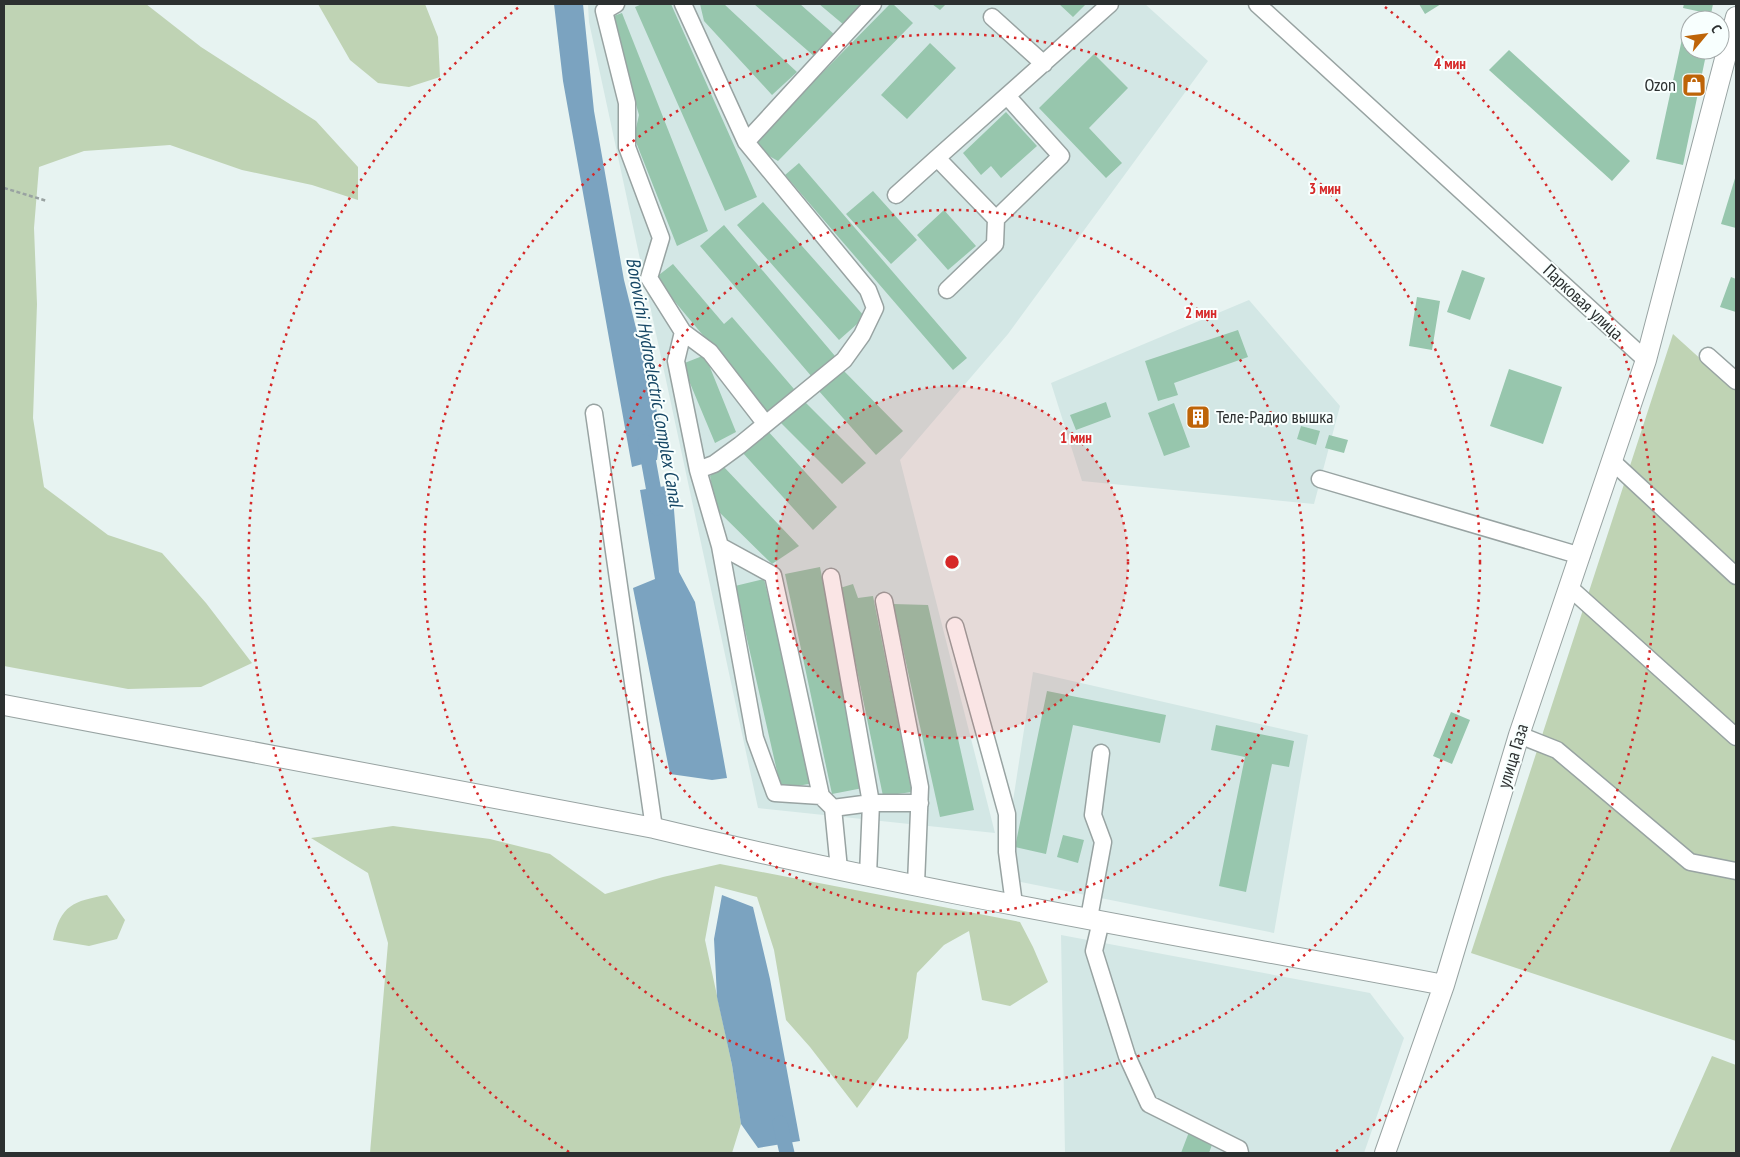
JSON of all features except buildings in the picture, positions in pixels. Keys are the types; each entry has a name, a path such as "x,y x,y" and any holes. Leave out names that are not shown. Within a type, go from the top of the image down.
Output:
{"main road":[{"path":"1646,360 1736,17"},
{"name":"улица Газа","path":"1385,1153 1444,985 1519,735 1646,360"},
{"path":"4,705 654,828 756,852 868,875 1095,920 1444,985"}],"street":[{"path":"616,4 604,11 627,103 627,147 661,238 649,278 683,332 710,352 765,423"},
{"path":"682,4 746,142 868,290 875,308 862,335 844,360 714,464 698,470"},
{"path":"746,142 873,4"},
{"path":"896,195 1110,4"},
{"name":"Парковая улица","path":"1257,4 1646,360"},
{"path":"992,17 1044,64"},
{"path":"947,290 995,244 996,219 1061,156 1007,96"},
{"path":"937,158 996,219"},
{"path":"683,332 676,361 698,470 720,546 754,738 774,794 821,796"},
{"path":"1708,356 1736,381"},
{"path":"594,413 654,828"},
{"path":"1612,462 1736,576"},
{"path":"1320,479 1581,556"},
{"path":"720,546 773,574 821,796 833,808 839,869"},
{"path":"831,577 872,803 868,875"},
{"path":"1570,588 1736,737"},
{"path":"884,601 920,787 916,884"},
{"path":"955,626 1007,814 1007,852 1014,904"},
{"path":"1519,735 1557,750 1690,862 1736,872"},
{"path":"1101,752 1093,815 1103,842 1095,920 1094,951 1127,1056 1150,1104 1239,1149 1240,1153"},
{"path":"833,808 872,803 920,803"}],"path":[{"path":"4,188 47,201"}],"shaded area":[{"path":"588,4 1145,4 1208,61 1008,334 900,460 995,833 758,808 589,22"},
{"path":"1249,300 1340,406 1314,504 1082,481 1051,383"},
{"path":"1033,672 1308,735 1274,933 1001,878"},
{"path":"1061,935 1370,993 1404,1038 1364,1153 1065,1153"}],"green space":[{"path":"4,4 146,4 201,47 316,121 358,167 358,200 312,185 242,170 170,145 84,151 39,167 34,228 37,304 33,418 44,487 108,535 162,553 206,603 252,663 201,687 128,689 4,666"},
{"path":"318,4 425,4 438,37 440,77 409,87 378,83 350,60"},
{"path":"1673,334 1736,391 1736,1041 1471,953"},
{"path":"393,826 490,839 550,854 605,894 663,877 720,864 1020,922 1048,982 1010,1006 982,1000 969,931 944,945 917,973 908,1038 857,1108 810,1047 786,1020 774,950 757,897 715,886 705,940 732,1065 741,1124 732,1153 370,1153 388,943 368,873 311,838"},
{"path":"107,895 125,920 117,939 89,946 53,940 60,919 70,907 85,900"},
{"path":"1712,1056 1736,1065 1736,1153 1669,1153"}],"water":[{"path":"554,4 583,4 594,111 624,280 661,428 657,460 632,467 563,81"},
{"path":"672,485 679,572 695,602 727,778 712,780 670,774 633,588 655,579 640,490"},
{"path":"722,895 753,907 770,979 800,1141 758,1148 741,1124 732,1065 717,997 714,939"}],"waterway":[{"name":"Borovichi Hydroelectric Complex Canal","path":"645,442 657,508"},
{"name":"Borovichi Hydroelectric Complex Canal","path":"780,1123 787,1153"}],"place":[{"name":"Ozon","path":"1694,85"},
{"name":"Теле-Радио вышка","path":"1198,417"}]}
